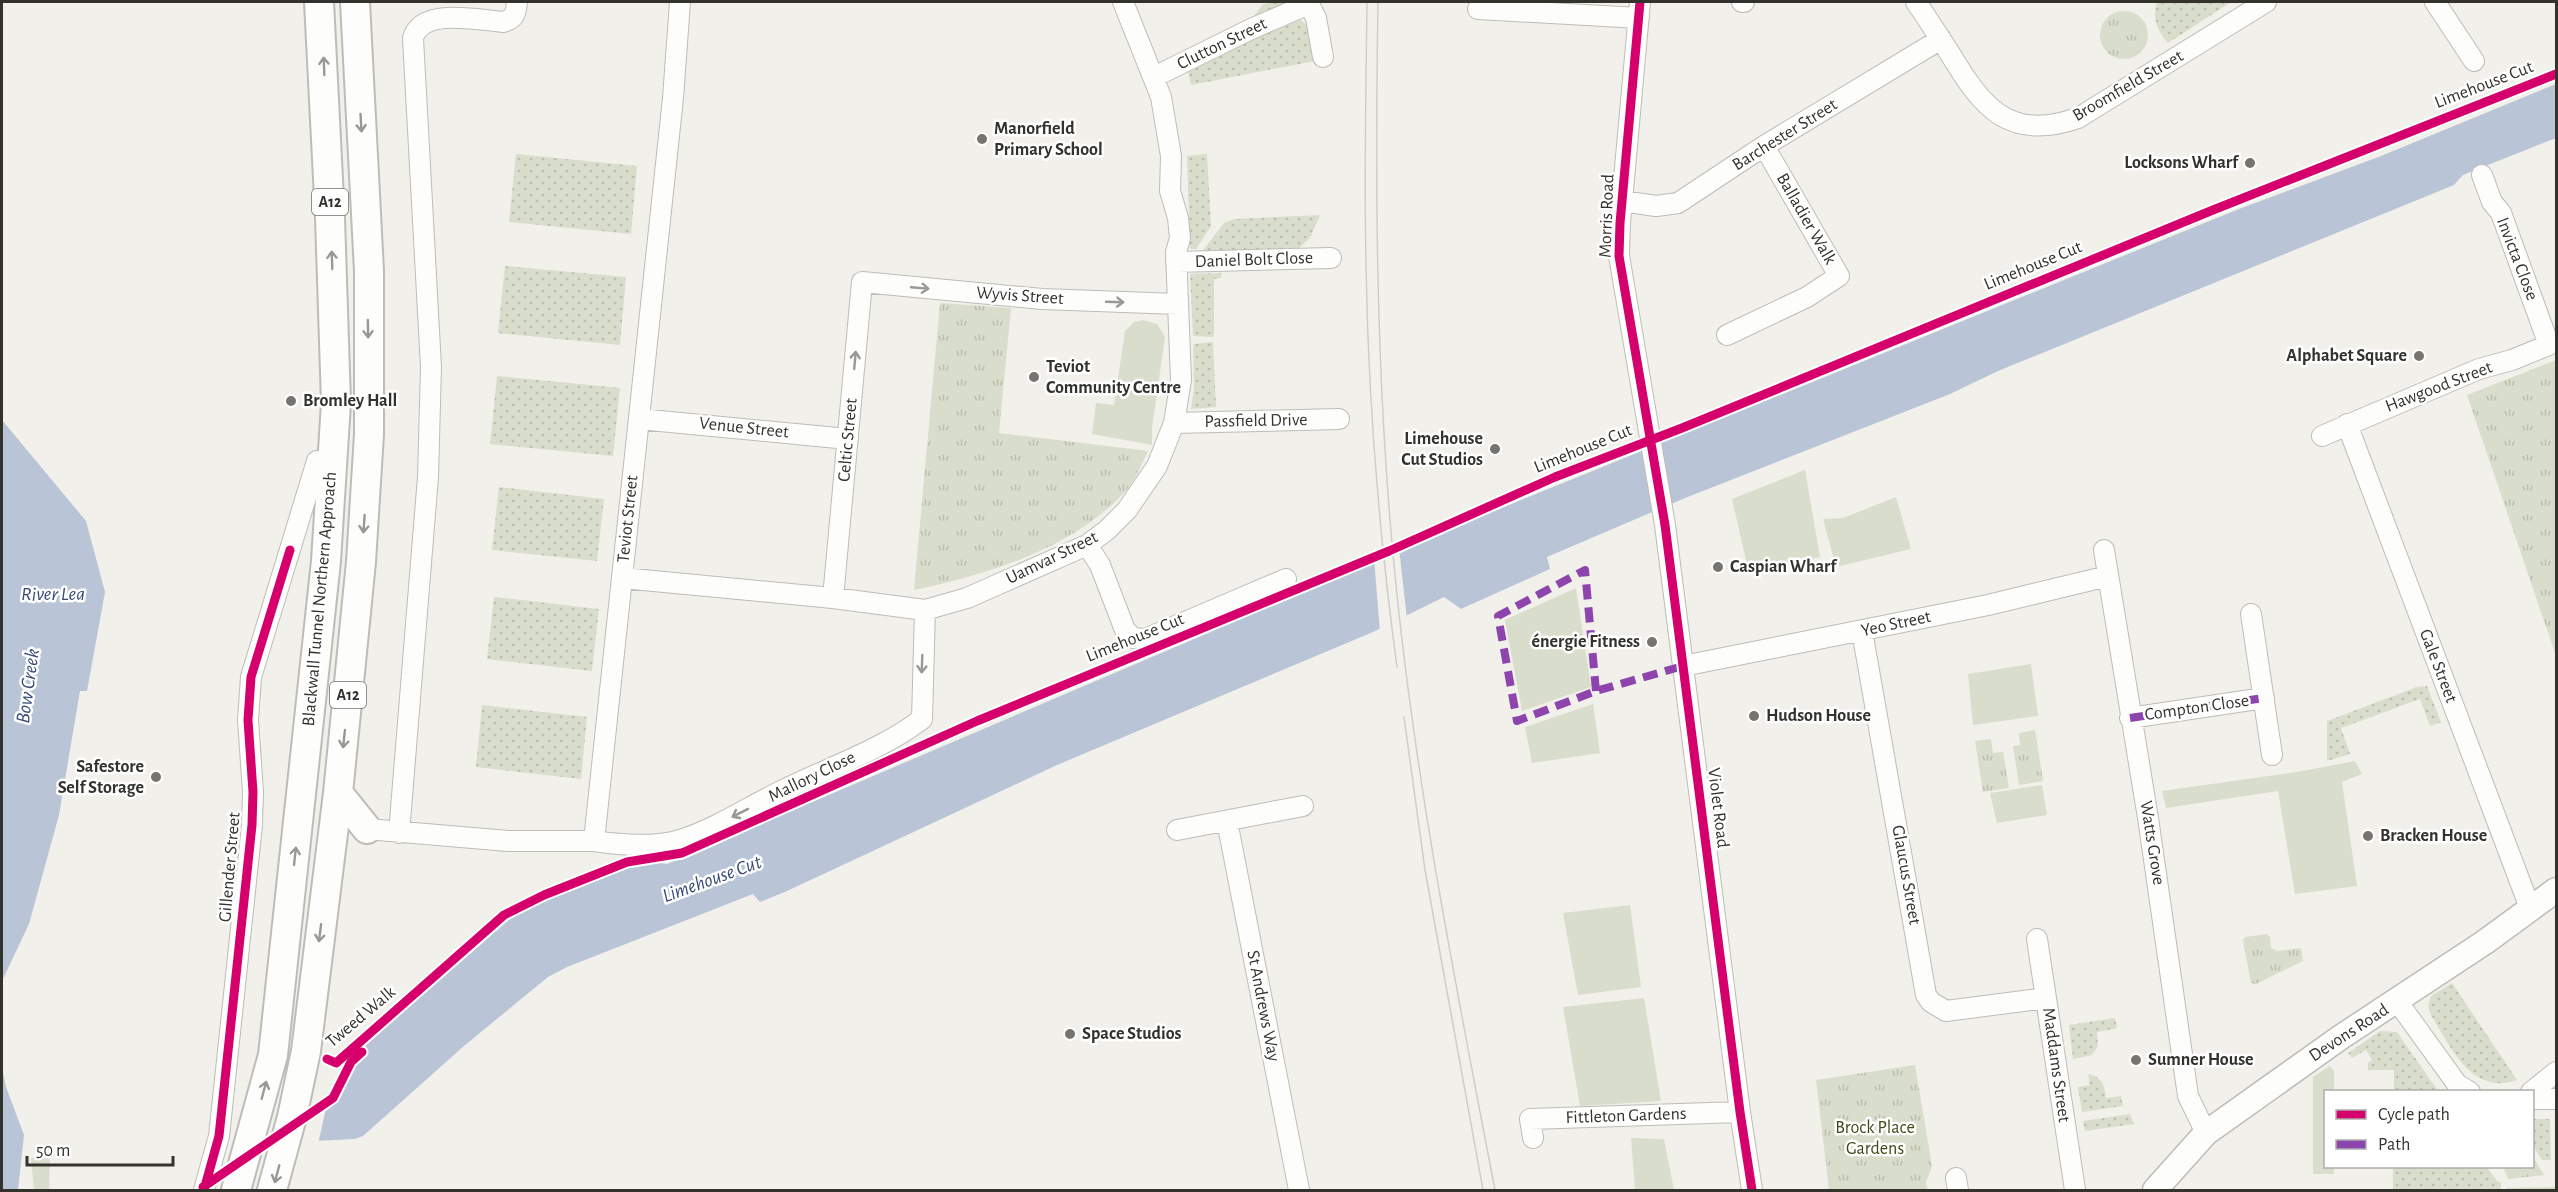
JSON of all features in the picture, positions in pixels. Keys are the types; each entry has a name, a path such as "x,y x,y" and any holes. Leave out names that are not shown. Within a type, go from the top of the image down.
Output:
{"highway":[{"name":"Blackwall Tunnel Northern Approach","path":"236,1191 274,1045 326,561 336,403 328,171 319,2"},
{"name":"Blackwall Tunnel Northern Approach","path":"272,1191 292,1117 306,1051 339,793 361,562 369,434 369,271 355,2"},
{"path":"318,461 336,403"},
{"path":"339,793 367,829"}],"main road":[{"name":"Devons Road","path":"2155,1191 2206,1133 2323,1049 2485,942 2556,890"}],"street":[{"name":"Teviot Street","path":"594,841 673,98 680,2"},
{"name":"Uamvar Street","path":"622,578 833,598 925,610 967,598 1087,545 1107,530 1127,510 1157,466 1174,423 1181,380 1176,262 1180,238 1178,218 1170,191 1171,156 1161,97 1123,2"},
{"path":"1916,2 1941,39"},
{"name":"Broomfield Street","path":"1941,39 1970,88 1983,103 1996,113 2018,123 2049,126 2078,118 2266,2"},
{"path":"2435,2 2474,61"},
{"name":"Clutton Street","path":"1154,77 1249,30 1304,6 1311,8 1316,18 1323,57"},
{"path":"399,833 428,477 431,367 413,38 421,23 429,20 440,18 503,22 511,20 517,8"},
{"path":"1478,9 1639,10"},
{"name":"Morris Road","path":"1639,10 1622,201 1620,256 1650,431"},
{"name":"Barchester Street","path":"1622,201 1656,206 1678,202 1764,146 1941,39"},
{"name":"Balladier Walk","path":"1727,335 1807,297 1839,276 1764,146"},
{"name":"Invicta Close","path":"2482,175 2492,202 2501,213 2553,344"},
{"name":"Daniel Bolt Close","path":"1176,262 1331,258"},
{"name":"Wyvis Street","path":"862,282 1042,299 1178,304"},
{"name":"Celtic Street","path":"833,598 862,282"},
{"name":"Hawgood Street","path":"2322,436 2479,369 2512,360 2553,344"},
{"name":"Venue Street","path":"639,419 848,439"},
{"name":"Passfield Drive","path":"1174,423 1339,419"},
{"name":"Gale Street","path":"2347,424 2530,908"},
{"name":"Violet Road","path":"1650,431 1665,525 1752,1191"},
{"name":"Gillender Street","path":"207,1182 219,1136 252,825 253,792 248,720 251,677 318,461"},
{"path":"1087,545 1100,565 1125,630 1133,638 1145,639 1286,579"},
{"name":"Watts Grove","path":"2104,550 2151,840 2188,1096 2206,1133"},
{"name":"Yeo Street","path":"1683,666 1988,605 2108,576"},
{"name":"Mallory Close","path":"594,841 651,844 679,840 705,830 826,769 900,735 922,719 925,610"},
{"name":"Compton Close","path":"2251,614 2272,755"},
{"name":"Glaucus Street","path":"1862,631 1926,995 1931,1002 1946,1011 2046,998"},
{"name":"Compton Close","path":"2130,718 2264,699"},
{"path":"1177,830 1303,806"},
{"name":"St Andrews Way","path":"1227,821 1299,1191"},
{"path":"367,829 508,842 594,841"},
{"name":"Maddams Street","path":"2037,939 2075,1191"},
{"path":"2397,1001 2457,1084 2467,1090"},
{"path":"2534,1090 2556,1072"},
{"path":"2534,1099 2556,1099"},
{"name":"Fittleton Gardens","path":"1530,1121 1740,1112"}],"green space":[{"path":"1271,2 1290,2 1252,19 1262,5"},
{"path":"2157,2 2231,2 2168,43 2156,24"},
{"path":"2119,11 2129,11 2141,18 2148,30 2148,40 2141,52 2129,59 2119,59 2104,48 2100,40 2100,30 2111,15"},
{"path":"1298,18 1307,25 1315,61 1191,85 1188,71"},
{"path":"516,154 637,166 631,234 509,222"},
{"path":"1207,154 1211,226 1196,249 1190,249 1187,156"},
{"path":"1320,215 1310,238 1299,248 1201,253 1224,223 1235,219"},
{"path":"505,266 626,277 620,345 498,333"},
{"path":"1221,273 1221,278 1214,279 1214,337 1193,336 1190,274"},
{"path":"940,303 1011,308 999,433 1148,451 1137,474 1122,495 1077,531 1025,558 969,577 914,590"},
{"path":"1143,320 1157,324 1165,337 1152,428 1152,445 1092,434 1096,403 1114,405 1125,331 1134,322"},
{"path":"1213,342 1216,407 1191,409 1194,389 1193,344"},
{"path":"2556,360 2556,656 2467,395"},
{"path":"497,376 620,388 613,456 490,444"},
{"path":"1805,470 1820,557 1753,572 1748,569 1732,499"},
{"path":"499,487 604,499 597,561 492,550"},
{"path":"1896,497 1911,549 1836,567 1823,519 1843,518"},
{"path":"1576,588 1591,687 1522,711 1505,620"},
{"path":"494,597 599,609 592,671 487,659"},
{"path":"2031,664 2038,716 1973,725 1968,674"},
{"path":"2427,686 2441,722 2430,726 2420,699 2341,728 2350,754 2327,761 2327,721 2417,687"},
{"path":"1593,704 1600,753 1532,763 1525,727"},
{"path":"482,705 587,717 581,779 476,767"},
{"path":"2035,730 2043,781 2019,785 2013,746 2020,745 2019,733"},
{"path":"1991,739 1993,753 2003,752 2009,788 1983,792 1975,741"},
{"path":"2355,761 2362,774 2342,782 2357,886 2295,894 2278,791 2166,808 2162,791 2297,772"},
{"path":"2042,785 2047,815 1997,823 1990,793"},
{"path":"1630,905 1641,987 1578,995 1563,913"},
{"path":"2267,934 2270,937 2271,948 2277,951 2301,948 2303,961 2256,984 2251,983 2243,941 2245,937"},
{"path":"2452,983 2517,1080 2501,1083 2487,1081 2464,1066 2455,1054 2428,1006 2431,996"},
{"path":"1644,998 1661,1101 1580,1106 1563,1007"},
{"path":"2115,1018 2117,1028 2097,1032 2098,1046 2092,1055 2073,1059 2069,1025"},
{"path":"2380,1031 2397,1032 2437,1090 2394,1090 2394,1070 2368,1070 2368,1063 2372,1060 2366,1050 2352,1058 2348,1053"},
{"name":"Brock Place Gardens","path":"1915,1065 1932,1166 1926,1182 1927,1190 1829,1190 1816,1080"},
{"path":"2330,1066 2334,1071 2334,1090 2324,1090 2324,1168 2334,1168 2334,1174 2313,1174 2313,1077"},
{"path":"2088,1074 2100,1080 2106,1098 2121,1096 2123,1106 2082,1112 2078,1087 2090,1085"},
{"path":"2130,1114 2134,1124 2085,1131 2083,1121"},
{"path":"2534,1119 2550,1119 2551,1160 2542,1160 2534,1148"},
{"path":"1631,1138 1664,1139 1674,1190 1635,1190"},
{"path":"31,1158 50,1159 49,1190 34,1190"},
{"path":"2534,1159 2544,1175 2508,1179 2503,1168 2534,1168"},
{"path":"2393,1168 2488,1168 2501,1183 2501,1190 2393,1190"},
{"path":"2556,1187 2556,1190 2506,1190 2506,1188"}],"water":[{"path":"2556,84 2556,138 2463,175 2454,185 1998,371 1950,394 1685,498 1547,557 1550,569 1461,609 1444,597 1373,632 1057,765 787,891 760,902 753,894 567,967 548,977 464,1046 363,1136 355,1139 315,1141 189,1190 333,1093 348,1060 510,919 528,908 633,865 646,861 667,864 1494,511 2239,209 2381,156"},
{"name":"River Lea","path":"2,420 86,521 105,592 87,691 80,691 59,815 29,924 2,981"},
{"path":"2,1067 6,1087 24,1135 18,1190 2,1190"}],"pier":[{"path":"1399,548 1407,619 1380,632 1374,558"},
{"path":"330,1091 318,1144 246,1190 186,1190"}],"tram line":[{"path":"1367,2 1365,199 1369,365 1380,517 1397,667"},
{"path":"1378,2 1380,340 1387,475 1400,625 1435,868 1495,1190"},
{"path":"1404,717 1425,870 1483,1190"}],"marked path":[{"path":"1596,691 1585,570 1498,616 1517,721 1596,691 1683,666"},
{"path":"2130,718 2264,698"}],"cycle path":[{"path":"1640,2 1619,256 1665,525 1752,1190"},
{"name":"Limehouse Cut","path":"327,1059 336,1063 504,915 544,895 627,862 682,853 977,721 1389,551 1555,477 1682,428 2213,210 2556,74"},
{"path":"204,1190 219,1136 252,825 253,792 248,720 251,677 290,550"},
{"path":"203,1187 333,1098 351,1062 362,1052"}],"place":[{"name":"Manorfield Primary School","path":"982,139"},
{"name":"Locksons Wharf","path":"2250,163"},
{"name":"Alphabet Square","path":"2419,356"},
{"name":"Teviot Community Centre","path":"1034,377"},
{"name":"Bromley Hall","path":"291,401"},
{"name":"Limehouse Cut Studios","path":"1495,449"},
{"name":"Caspian Wharf","path":"1718,567"},
{"name":"énergie Fitness","path":"1652,642"},
{"name":"Hudson House","path":"1754,716"},
{"name":"Safestore Self Storage","path":"156,777"},
{"name":"Bracken House","path":"2368,836"},
{"name":"Space Studios","path":"1070,1034"},
{"name":"Sumner House","path":"2136,1060"}],"water label":[{"name":"Bow Creek","path":"28,686"}]}
